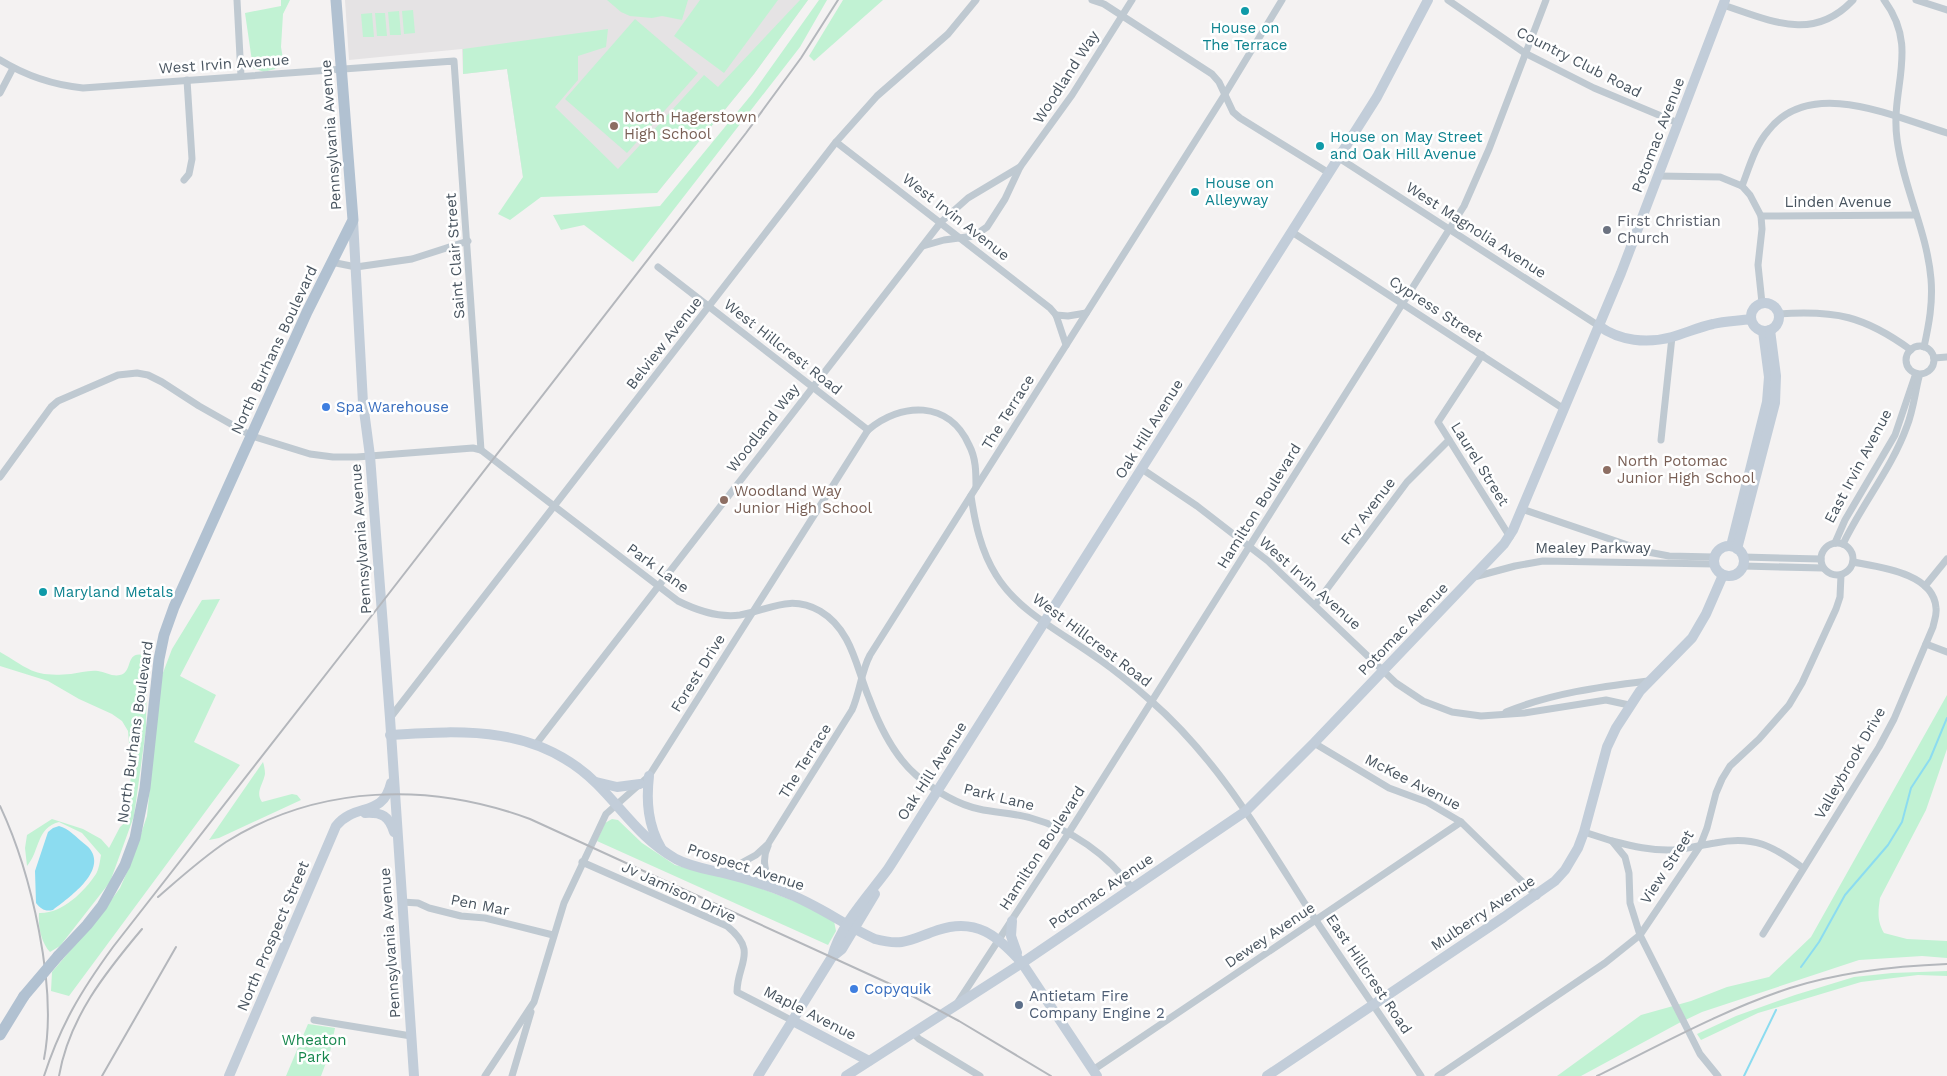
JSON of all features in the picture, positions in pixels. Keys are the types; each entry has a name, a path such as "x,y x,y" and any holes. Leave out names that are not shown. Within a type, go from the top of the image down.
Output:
{"main road":[{"name":"Pennsylvania Avenue","path":"336,0 353,220"},
{"name":"North Burhans Boulevard","path":"0,1035 24,996 102,906 125,864 141,816 158,658 164,635 174,607 307,312 353,220"}],"street":[{"path":"237,0 241,76"},
{"name":"Belview Avenue","path":"390,718 836,142 877,96 948,34 976,0"},
{"path":"1092,0 1104,4 1200,65 1212,74 1225,94 1233,112 1240,118 1329,173"},
{"name":"Woodland Way","path":"920,247 944,240 974,236 987,227 1005,199 1020,167 1062,109 1132,0"},
{"name":"The Terrace","path":"770,887 764,862 764,855 768,844 846,721 870,655 1225,94 1282,0"},
{"name":"Oak Hill Avenue","path":"758,1076 832,957 835,945 851,927 861,904 887,870 1377,97 1428,0"},
{"name":"Country Club Road","path":"1448,0 1526,53 1594,88 1678,123"},
{"name":"Hamilton Boulevard","path":"956,1006 1068,834 1450,230 1477,180 1546,0"},
{"path":"1724,2 1777,23 1800,25 1824,20 1838,13 1853,0"},
{"path":"1884,0 1893,14 1903,45 1902,76 1896,99 1895,117 1901,160 1931,278 1932,303 1924,347"},
{"path":"1916,0 1947,10"},
{"name":"Potomac Avenue","path":"846,1076 1022,963 1246,811 1474,577 1510,537 1599,326 1724,2"},
{"name":"West Irvin Avenue","path":"0,60 13,68 52,83 83,88 454,61"},
{"name":"Saint Clair Street","path":"454,61 468,241 481,450"},
{"path":"0,93 13,68"},
{"path":"184,180 189,174 192,159 187,80"},
{"path":"1742,186 1766,132 1784,115 1796,110 1824,103 1854,104 1947,133"},
{"name":"West Irvin Avenue","path":"836,142 1050,308 1056,315 1066,345"},
{"name":"West Magnolia Avenue","path":"1339,158 1599,326"},
{"name":"Woodland Way","path":"536,744 920,247 941,222 968,198 1020,167"},
{"path":"1658,176 1715,176 1742,186 1750,195 1761,216 1762,229 1758,265 1762,303"},
{"name":"Linden Avenue","path":"1761,216 1916,215"},
{"name":"Pennsylvania Avenue","path":"353,220 363,403 370,456 390,718 414,1076"},
{"name":"Cypress Street","path":"1292,232 1564,409"},
{"path":"332,262 356,267 412,259 468,241"},
{"name":"West Hillcrest Road","path":"658,267 708,308 868,430"},
{"path":"1762,303 1772,305 1778,314 1776,326 1767,330 1757,329 1751,319 1754,309 1762,303"},
{"path":"1778,314 1821,312 1856,318 1891,335 1911,350"},
{"path":"1056,315 1068,316 1086,313"},
{"path":"1599,326 1609,333 1633,340 1646,340 1672,337 1713,324 1751,319"},
{"path":"1767,330 1776,376 1775,403 1738,555 1735,575 1723,575 1719,572 1714,560 1721,548 1738,555 1823,568 1831,574 1841,575 1846,572 1852,562 1852,555 1849,549 1843,544 1835,543 1825,548 1821,559 1823,568"},
{"path":"1661,440 1672,337"},
{"path":"1919,346 1924,347 1928,349 1934,358 1931,370 1918,374 1912,371 1907,363 1908,354 1919,346"},
{"name":"Laurel Street","path":"1482,355 1438,422 1510,537"},
{"path":"1934,358 1947,357"},
{"path":"0,477 51,407 58,401 118,375 137,373 148,375 252,436 310,454 333,457 473,448 481,450"},
{"name":"East Irvin Avenue","path":"1835,543 1845,520 1895,435 1918,374"},
{"name":"East Irvin Avenue","path":"1843,544 1897,449 1908,425 1918,374"},
{"name":"Forest Drive","path":"485,1076 534,1002 564,903 606,814 649,776 868,430 881,419 900,411 922,410 935,412 946,418 964,435 970,445 974,458 976,488"},
{"name":"Fry Avenue","path":"1315,605 1406,482 1449,440"},
{"name":"Park Lane","path":"481,450 657,587 678,601 710,613 739,615 772,605 796,603 819,610 831,618 848,641 877,716 895,750 911,770 954,800 974,808 1029,818 1068,834 1094,850 1110,863 1121,873 1132,888"},
{"name":"West Irvin Avenue","path":"1142,469 1197,506 1250,546 1384,670"},
{"name":"West Hillcrest Road","path":"971,496 981,542 996,575 1008,592 1045,622 1100,660 1151,701 1198,750 1246,811"},
{"name":"Mealey Parkway","path":"1522,509 1648,552 1714,560"},
{"path":"1738,555 1821,559"},
{"path":"1852,562 1912,577 1926,586 1947,559"},
{"name":"Mealey Parkway","path":"1474,577 1543,561 1714,560"},
{"path":"1384,670 1408,692 1439,708 1465,715 1524,713 1606,700 1618,701 1629,705 1648,681 1682,650 1692,638 1706,614 1723,575"},
{"name":"View Street","path":"1438,1076 1605,963 1640,935 1700,846 1708,828 1716,793 1730,766 1774,723 1789,705 1802,683 1838,603 1841,575"},
{"name":"Valleybrook Drive","path":"1763,934 1879,747 1894,719 1933,627 1936,608 1926,586"},
{"path":"1926,644 1947,652"},
{"path":"1499,714 1558,695 1648,681"},
{"name":"Mulberry Avenue","path":"1267,1076 1537,896 1555,882 1565,870 1578,848 1607,746 1629,705"},
{"name":"Prospect Avenue","path":"390,735 475,733 502,736 536,744 565,758 595,782 646,839 662,851 692,866 770,887 802,900 875,939 896,943 913,941 948,927 968,926 988,932 1000,940 1022,963"},
{"name":"McKee Avenue","path":"1314,743 1389,788 1427,802 1461,822 1537,896"},
{"path":"649,776 648,811 654,836 662,851"},
{"path":"351,814 375,806 386,798 393,777"},
{"path":"595,782 617,787 640,784"},
{"name":"East Hillcrest Road","path":"1246,811 1316,920 1421,1076"},
{"path":"351,814 382,813 391,823 398,842"},
{"name":"North Prospect Street","path":"229,1076 332,834 340,820 351,814"},
{"name":"Dewey Avenue","path":"1095,1073 1461,822"},
{"path":"1584,832 1612,841 1652,849 1672,850 1727,841 1758,842 1780,851 1803,868"},
{"path":"1612,841 1625,857 1630,903 1640,935 1700,1054 1714,1075"},
{"name":"The Terrace","path":"723,873 756,856 768,844"},
{"name":"Jv Jamison Drive","path":"582,862 722,924 735,933 745,956 737,992"},
{"name":"Pen Mar","path":"402,902 418,903 429,908 461,916 484,918 553,936"},
{"path":"1012,921 1010,936 1022,963 1095,1073"},
{"name":"Maple Avenue","path":"737,992 869,1061"},
{"path":"512,1076 534,1002"},
{"path":"314,1020 411,1036"},
{"path":"913,1033 933,1048 980,1076"}],"shaded area":[{"name":"North Hagerstown High School","path":"345,0 808,0 754,74 657,193 523,177 507,69 463,74 462,49 349,60"}],"green space":[{"path":"281,0 290,0 283,14 281,47 283,59 275,69 264,72 253,68 245,13 281,6"},
{"path":"607,0 688,0 682,20 662,16 652,18 630,16 621,12"},
{"path":"700,0 778,0 724,73 674,36"},
{"path":"800,0 808,0 754,74 657,193 541,197 510,220 498,214 523,177 507,69 463,74 463,49 608,29 606,47 578,56 578,80 555,107 618,169 704,75 718,87"},
{"path":"819,0 827,0 800,47 633,262 584,225 561,230 553,215 660,206 752,94"},
{"path":"843,0 883,0 814,61 809,56"},
{"path":"413,10 415,33 404,34 402,11"},
{"path":"399,11 401,35 390,35 388,12"},
{"path":"372,13 374,37 363,37 361,14"},
{"path":"375,13 385,13 387,36 377,36"},
{"path":"635,19 698,73 627,153 565,99"},
{"path":"220,599 180,676 216,695 194,742 240,765 69,996 51,991 52,972 98,918 120,888 131,863 147,816 161,678 172,649 202,600"},
{"path":"0,652 33,671 58,675 94,671 120,675 127,670 135,655 147,656 146,729 134,816 110,882 60,946 50,952 44,944 41,934 39,913 56,910 79,895 96,874 101,855 82,833 59,822 46,829 27,866 25,848 27,835 52,819 83,829 101,839 109,848 120,827 129,819 131,767 128,731 122,721 112,714 79,699 48,681 0,666"},
{"path":"1947,695 1947,749 1926,810 1880,898 1879,920 1884,933 1907,939 1947,941 1947,958 1922,956 1859,960 1702,1012 1581,1076 1557,1076 1641,1015 1691,1001 1727,987 1769,977 1811,937"},
{"path":"263,762 265,774 259,795 262,802 292,794 297,795 301,800 219,838 209,840"},
{"path":"612,819 618,820 642,843 675,865 750,884 804,905 834,921 836,931 828,945 597,841 605,823"},
{"path":"1947,971 1947,976 1918,975 1861,982 1758,1013 1701,1040 1697,1034 1736,1016 1854,977 1892,973"},
{"name":"Wheaton Park","path":"308,1024 335,1028 330,1052 321,1076 286,1076"}],"water":[{"path":"59,826 71,832 89,848 94,858 94,867 84,884 53,910 48,911 36,903 35,871 48,832"}],"waterway":[{"path":"1801,967 1819,942 1845,895 1888,845 1902,822 1911,788 1930,759 1947,718"},
{"path":"1744,1076 1776,1010"}],"railway":[{"path":"44,1076 57,1040 73,1009 91,978 113,947 746,133 801,58 838,0"},
{"path":"158,897 200,861 226,842 262,823 299,809 337,799 375,795 414,795 453,799 492,807 530,819 888,983 959,1021 1051,1076"},
{"path":"0,806 22,863 39,930 47,998 47,1030 44,1059"},
{"path":"59,1076 71,1035 90,997 142,929"},
{"path":"102,1076 176,947"},
{"path":"1597,1076 1716,1017 1790,988 1809,982 1868,971 1907,966 1947,964"}],"place":[{"name":"House on The Terrace","path":"1245,11"},
{"name":"North Hagerstown High School","path":"614,126"},
{"name":"House on May Street and Oak Hill Avenue","path":"1320,146"},
{"name":"House on Alleyway","path":"1195,192"},
{"name":"First Christian Church","path":"1607,230"},
{"name":"Spa Warehouse","path":"326,407"},
{"name":"North Potomac Junior High School","path":"1607,470"},
{"name":"Woodland Way Junior High School","path":"724,500"},
{"name":"Maryland Metals","path":"43,592"},
{"name":"Copyquik","path":"854,989"},
{"name":"Antietam Fire Company Engine 2","path":"1019,1005"}]}
